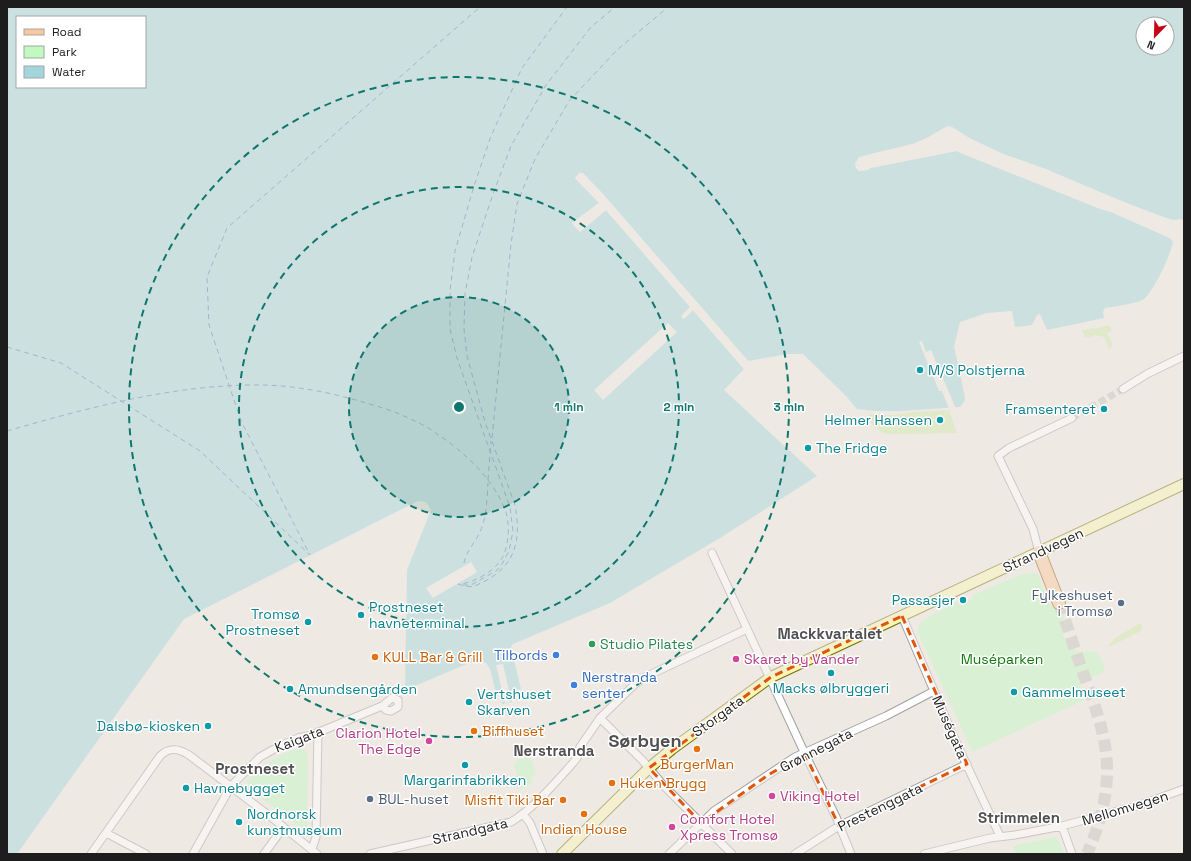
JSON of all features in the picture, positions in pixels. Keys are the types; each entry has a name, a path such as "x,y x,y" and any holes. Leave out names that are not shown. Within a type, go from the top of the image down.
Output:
{"main road":[{"path":"1039,552 1059,603"}],"street":[{"path":"1123,389 1147,374 1184,356"},
{"path":"1039,552 1033,529 998,456 1009,448 1072,418"},
{"name":"Strandvegen","path":"902,616 1184,484"},
{"path":"712,553 771,677 852,854"},
{"name":"Storgata","path":"562,854 649,768 672,749 771,677 902,616"},
{"name":"Muségata","path":"902,616 934,691 1000,836"},
{"name":"Strandgata","path":"370,854 511,822 523,814 573,763 577,758 580,746 600,718 633,686 643,678 747,629"},
{"name":"Grønnegata","path":"669,854 714,811 795,757 805,754 886,716 934,691"},
{"name":"Kaigata","path":"193,854 231,786 248,768 265,754 298,738 312,735 382,706"},
{"path":"600,718 649,768 663,785 732,854"},
{"path":"315,852 318,732"},
{"path":"91,854 160,756 166,751 173,749 189,755 315,852"},
{"name":"Prestenggata","path":"795,854 839,826 967,764"},
{"name":"Mellomvegen","path":"924,854 1000,836 1015,835 1062,826 1140,805 1184,789"},
{"path":"523,814 530,823 543,854"},
{"path":"1062,826 1072,854"},
{"path":"264,854 283,828"},
{"path":"106,834 146,854"}],"highlighted area":[{"path":"902,616 967,764 839,826 805,754 768,775 701,823 649,768 771,677"}],"green space":[{"path":"1109,325 1112,330 1107,333 1113,345 1109,349 1104,337 1095,335 1089,338 1085,337 1082,330 1095,329"},
{"path":"949,410 957,433 887,434 874,427 869,418 869,414 894,415 912,412"},
{"name":"Muséparken","path":"1022,574 1038,574 1051,607 1066,601 1068,606 1063,618 1062,631 1067,643 1078,651 1097,652 1105,667 1102,673 1079,683 1087,699 972,752 918,633 918,627 924,619 958,602 960,605 972,599 973,595"},
{"path":"1140,623 1142,627 1141,631 1109,647 1108,646 1115,638"},
{"path":"301,748 307,752 308,759 307,830 305,831 251,791 247,785 248,780 273,760 286,752"},
{"path":"529,758 532,760 536,775 531,778 532,782 526,788 520,789 514,765 518,760"},
{"path":"1055,837 1059,841 1064,854 1015,854 1013,846"}],"water":[{"path":"7,7 1184,7 1184,219 1173,220 1143,210 1048,170 1003,154 969,138 952,127 944,128 913,144 871,154 857,160 858,170 868,170 870,168 956,151 1111,212 1170,238 1173,242 1162,272 1148,295 1144,299 1137,302 1105,308 1103,312 1104,318 1047,330 1040,314 1037,315 1032,325 1015,327 1012,311 987,313 960,322 954,347 965,398 960,407 901,411 857,409 846,396 803,354 788,354 748,361 602,193 583,173 575,178 599,203 572,223 580,232 606,210 744,369 724,390 817,476 720,538 610,603 513,644 511,647 521,689 509,691 512,702 502,704 500,693 495,689 490,669 486,663 481,660 474,661 405,690 407,570 431,510 426,502 418,501 184,619 17,854 7,854"}],"pier":[{"path":"948,126 1003,154 1048,170 1087,188 1166,218 1173,220 1184,219 1184,221 1173,222 1142,212 1047,172 1002,155 968,140 951,129 945,130 928,140 913,146 860,159 857,164 858,167 860,169 867,169 870,167 957,149 1098,206 1112,210 1171,236 1174,240 1173,242 1170,238 1111,212 956,151 870,168 868,170 859,171 856,168 855,164 859,157 913,144"},
{"path":"579,173 582,173 602,193 748,361 747,363 582,175 578,177 601,203 575,223 581,229 605,208 607,208 745,367 744,369 693,310 684,319 681,316 690,307 606,210 580,232 572,223 599,203 575,178"},
{"path":"668,323 677,332 603,400 594,390"},
{"path":"922,341 926,352 931,350 956,409 949,409 942,391 939,391 919,342"},
{"path":"471,562 477,572 433,598 426,588"},
{"path":"503,664 510,702 505,703 496,665"}],"ferry route":[{"path":"7,347 61,363 200,451 310,555 241,421 209,325 207,277 227,228 480,7"},
{"path":"463,585 471,585 496,571 501,566 509,551 513,531 510,507 457,358 450,329 450,291 455,251 474,186 491,136 522,68 567,7"},
{"path":"458,584 473,586 487,580 497,573 511,558 517,539 517,517 515,505 485,422 467,356 464,329 465,294 472,257 511,146 546,85 591,27 615,7"},
{"path":"492,438 511,244 517,204 535,159 569,101 617,50 668,7"},
{"path":"7,431 68,414 132,399 164,393 228,386 273,385 300,388 340,396 389,410 428,428 447,440 466,456 491,484 505,509 508,521 508,540 502,559 497,565 481,577 459,584"},
{"path":"488,480 491,441"},
{"path":"464,563 465,558 484,522 488,483"}],"tunnel":[{"path":"1072,418 1123,389"},
{"path":"1059,603 1096,710 1105,743 1107,766 1106,789 1102,812 1087,854"}],"place":[{"name":"M/S Polstjerna","path":"920,370"},
{"name":"Framsenteret","path":"1104,409"},
{"name":"Helmer Hanssen","path":"940,420"},
{"name":"The Fridge","path":"808,448"},
{"name":"Passasjer","path":"963,600"},
{"name":"Fylkeshuset i Tromsø","path":"1121,603"},
{"name":"Prostneset havneterminal","path":"361,615"},
{"name":"Tromsø Prostneset","path":"308,622"},
{"name":"Studio Pilates","path":"592,644"},
{"name":"Tilbords","path":"556,655"},
{"name":"KULL Bar & Grill","path":"375,657"},
{"name":"Skaret by Vander","path":"736,659"},
{"name":"Macks ølbryggeri","path":"831,673"},
{"name":"Nerstranda senter","path":"574,685"},
{"name":"Amundsengården","path":"290,689"},
{"name":"Gammelmuseet","path":"1014,692"},
{"name":"Vertshuset Skarven","path":"469,702"},
{"name":"Dalsbø-kiosken","path":"208,726"},
{"name":"Biffhuset","path":"474,731"},
{"name":"Clarion Hotel The Edge","path":"429,741"},
{"name":"BurgerMan","path":"697,749"},
{"name":"Margarinfabrikken","path":"465,765"},
{"name":"Huken Brygg","path":"612,783"},
{"name":"Havnebygget","path":"186,788"},
{"name":"Viking Hotel","path":"772,796"},
{"name":"BUL-huset","path":"370,799"},
{"name":"Misfit Tiki Bar","path":"563,800"},
{"name":"Indian House","path":"584,814"},
{"name":"Nordnorsk kunstmuseum","path":"239,822"},
{"name":"Comfort Hotel Xpress Tromsø","path":"672,827"}],"district":[{"name":"Mackkvartalet","path":"830,634"},
{"name":"Sørbyen","path":"645,741"},
{"name":"Nerstranda","path":"554,751"},
{"name":"Prostneset","path":"255,769"},
{"name":"Strimmelen","path":"1019,818"}]}
